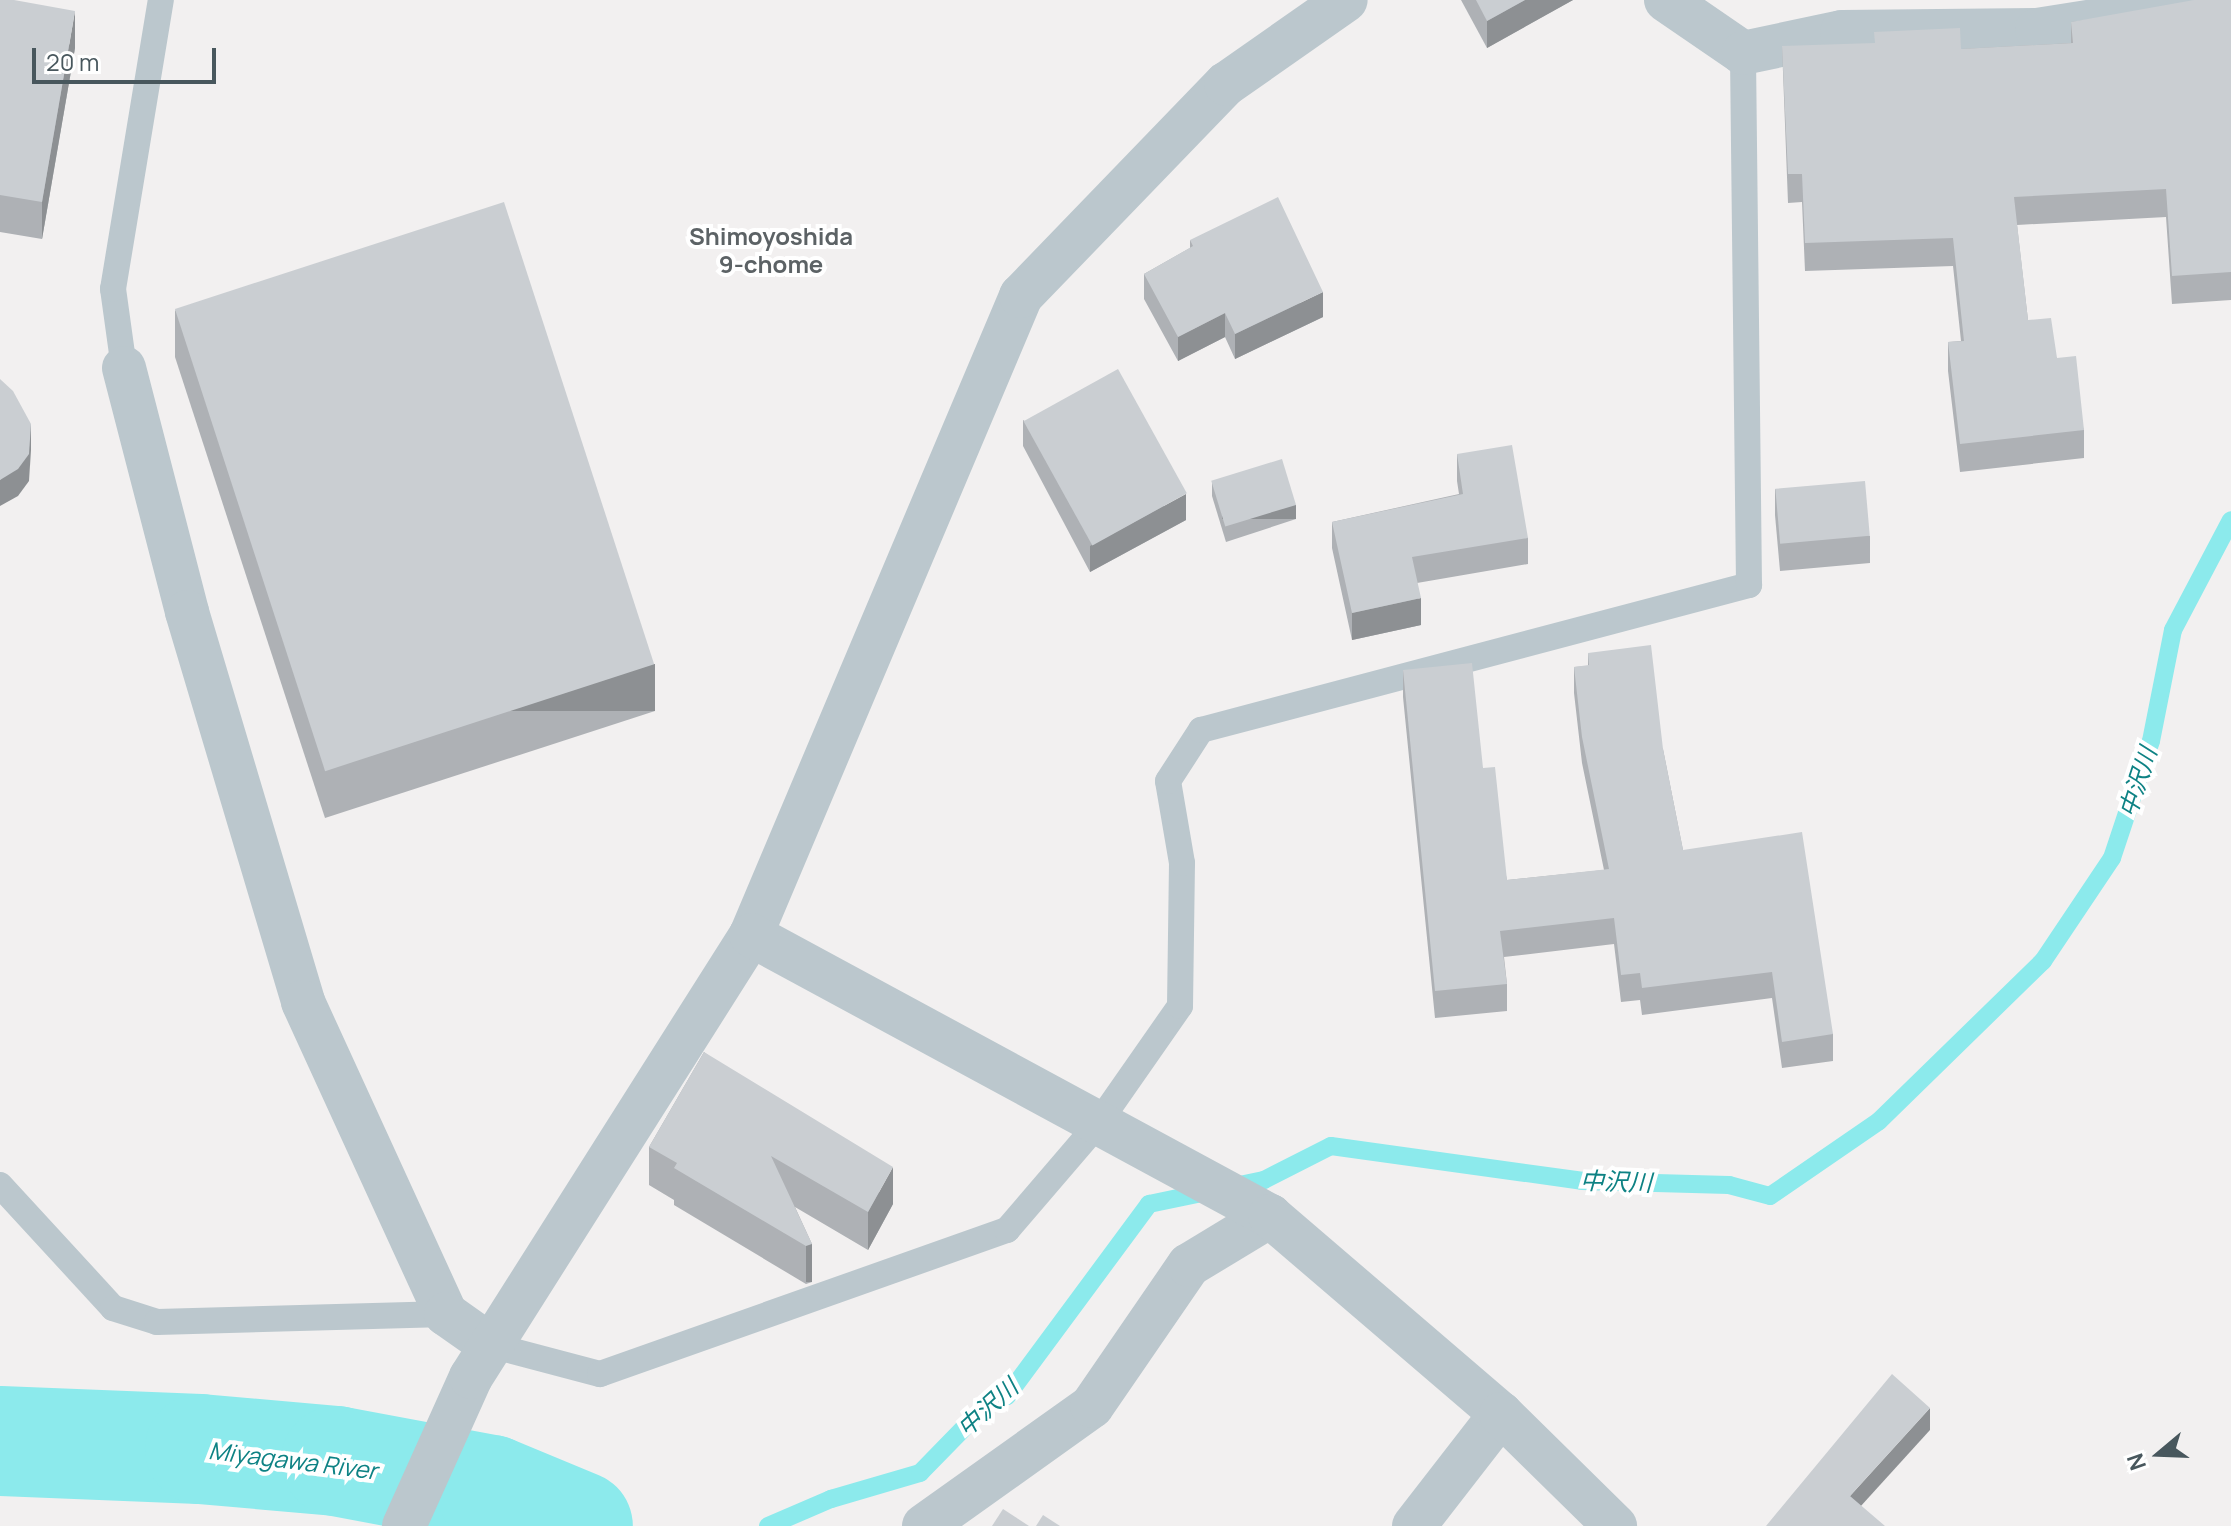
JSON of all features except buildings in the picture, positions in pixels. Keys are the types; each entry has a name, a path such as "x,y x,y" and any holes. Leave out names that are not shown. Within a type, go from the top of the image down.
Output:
{"street":[{"path":"404,1526 480,1361 751,935 1021,296 1226,84 1346,0"},
{"path":"1666,0 1743,53 1842,32 2037,30 2227,0"},
{"path":"124,368 187,612 303,1002 446,1314 480,1361"},
{"path":"751,935 1253,1208 1501,1414 1615,1526"},
{"path":"924,1526 1092,1406 1189,1265 1253,1208"},
{"path":"1414,1526 1501,1414"}],"lane":[{"path":"124,368 113,289 161,0"},
{"path":"480,1361 600,1374 646,1361 767,1313 1007,1230 1113,1134 1180,1006 1182,863 1168,781 1201,730 1749,585 1743,53"},
{"path":"0,1185 113,1308 157,1322 446,1314"}],"waterway":[{"name":"中沢川","path":"768,1526 831,1499 920,1473 999,1392 1007,1396 1149,1204 1264,1180 1331,1146 1582,1181 1729,1185 1770,1196 1879,1121 2043,961 2112,858 2151,741 2173,630 2231,520"},
{"name":"Miyagawa River","path":"0,1441 200,1449 336,1461 491,1490 578,1526"}],"district":[{"name":"Shimoyoshida 9-chome","path":"771,250"}]}
